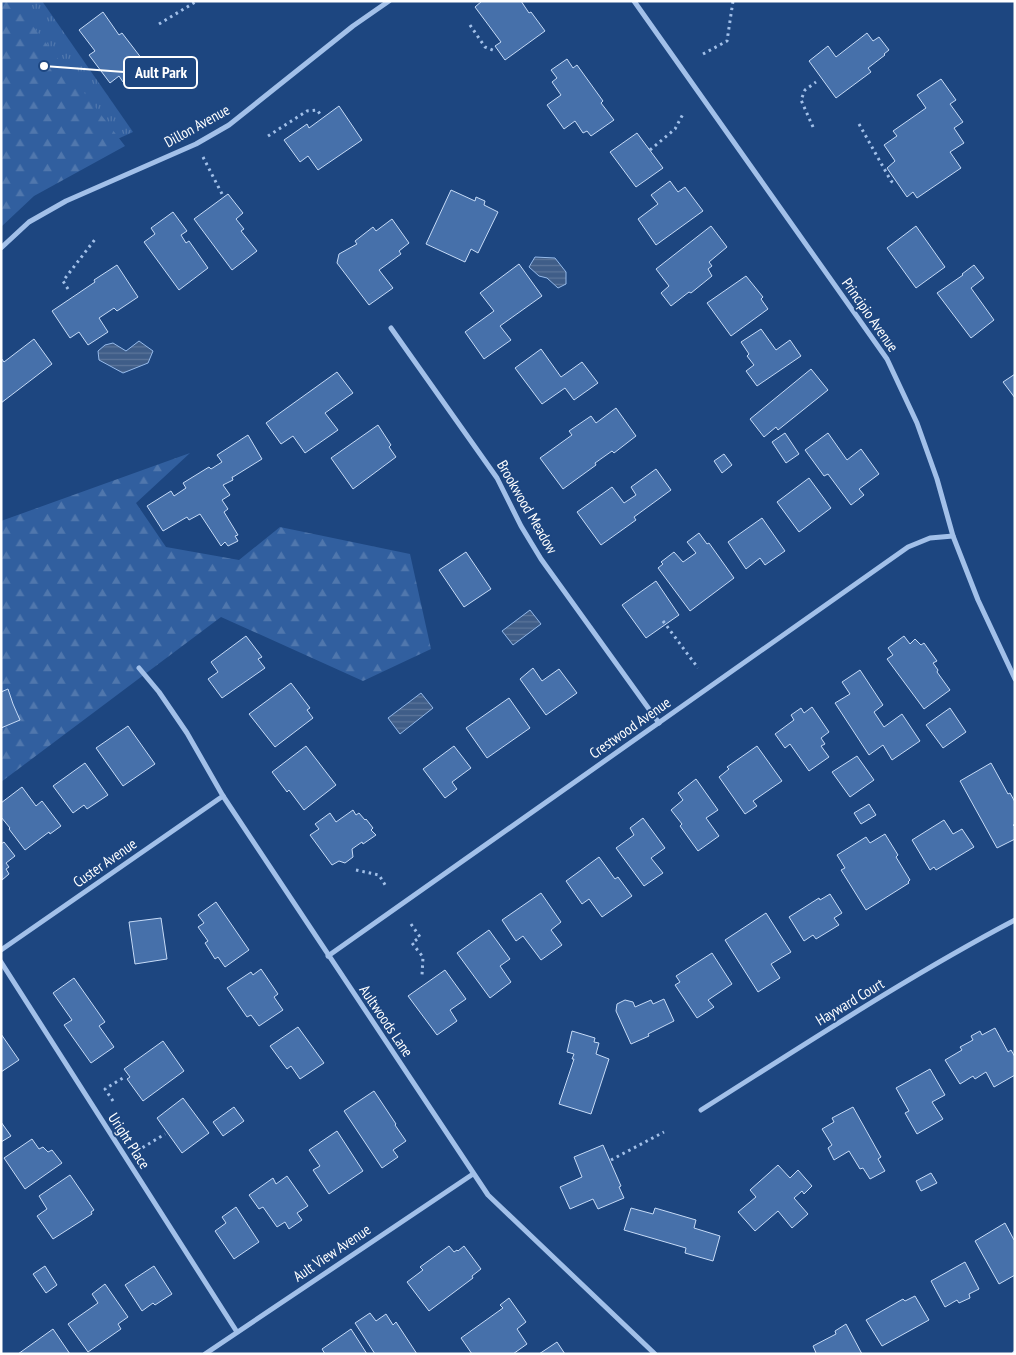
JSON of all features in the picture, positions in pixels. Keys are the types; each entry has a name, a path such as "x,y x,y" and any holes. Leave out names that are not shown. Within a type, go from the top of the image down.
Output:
{"street":[{"name":"Dillon Avenue","path":"1,248 29,222 66,202 196,144 229,125 353,26 390,1"},
{"name":"Principio Avenue","path":"634,1 886,359 917,423 937,479 953,536 978,600 1015,680"},
{"name":"Brookwood Meadow","path":"391,328 497,478 521,526 541,559 659,723"},
{"name":"Crestwood Avenue","path":"328,956 908,547 930,538 953,536"},
{"name":"Aultwoods Lane","path":"139,668 159,692 187,733 223,796 488,1195 655,1354"},
{"name":"Custer Avenue","path":"1,950 223,796"},
{"name":"Hayward Court","path":"700,1110 848,1017 982,937 1015,920"},
{"name":"Uright Place","path":"1,962 237,1332"},
{"name":"Ault View Avenue","path":"205,1354 473,1174"}],"path":[{"path":"159,24 197,1"},
{"path":"703,54 727,41 734,1"},
{"path":"470,25 485,47 495,51"},
{"path":"813,127 801,100 804,90 816,82"},
{"path":"268,136 307,111 317,110 320,114"},
{"path":"650,150 675,129 683,114"},
{"path":"859,124 891,181 894,183"},
{"path":"196,144 222,194"},
{"path":"68,289 63,281 96,238"},
{"path":"663,621 698,668"},
{"path":"356,870 379,875 387,888"},
{"path":"411,924 420,937 412,943 423,957 422,975"},
{"path":"113,1100 105,1089 126,1076"},
{"path":"612,1160 664,1132"},
{"path":"125,1157 165,1134"}],"green space":[{"path":"1,1 42,1 133,132 1,192"},
{"path":"1,1 19,1 16,4 125,146 34,196 1,227"},
{"path":"190,453 136,503 166,547 239,560 280,527 410,554 431,649 363,681 221,617 1,782 1,521"}],"shaded area":[{"path":"535,257 555,258 566,272 566,284 558,288 547,278 539,276 529,267"},
{"path":"139,341 153,351 148,363 123,373 99,360 98,351 105,345 113,343 126,351"},
{"path":"530,610 541,624 513,645 502,631"},
{"path":"421,693 433,708 400,734 388,718"}],"building":[{"path":"482,1 521,1 545,31 505,60 495,46 501,42 475,7"},
{"path":"103,12 119,35 122,33 142,59 133,66 137,72 123,82 119,76 110,83 89,55 95,51 79,30"},
{"path":"867,33 873,41 879,37 889,50 868,68 871,72 836,98 809,61 828,46 836,57"},
{"path":"567,59 573,68 577,65 614,120 591,136 587,131 583,133 575,121 564,129 547,105 561,95 552,82 557,78 551,70"},
{"path":"941,79 956,100 950,104 963,122 954,128 964,143 950,152 961,168 917,198 913,192 907,197 887,168 895,161 884,145 897,136 893,131 926,108 917,95"},
{"path":"339,106 362,140 318,170 308,156 300,162 284,140 307,124 309,128"},
{"path":"637,133 663,168 636,187 610,152"},
{"path":"670,181 678,192 685,187 703,211 656,245 638,219 658,204 651,195"},
{"path":"451,190 475,201 476,197 485,201 484,205 498,212 478,253 471,249 465,262 426,244"},
{"path":"228,194 243,213 236,219 244,229 241,231 257,251 232,270 194,219"},
{"path":"173,212 187,231 181,235 186,243 189,241 208,268 179,290 144,242 155,234 151,228"},
{"path":"392,219 409,243 399,251 401,254 379,270 393,288 369,305 337,263 339,254 357,244 355,241 373,227 376,231"},
{"path":"711,226 727,247 709,262 712,266 708,269 712,276 671,306 661,293 669,286 656,269"},
{"path":"916,226 945,267 916,288 887,248"},
{"path":"519,264 542,296 500,326 511,340 484,359 465,332 494,311 480,293"},
{"path":"117,265 138,297 117,311 114,308 99,318 108,332 88,345 79,332 70,338 52,311"},
{"path":"974,265 984,278 971,288 994,320 971,338 937,293"},
{"path":"746,276 763,297 761,299 768,309 731,336 707,303"},
{"path":"761,329 776,350 790,340 801,356 757,386 746,371 754,365 747,356 749,354 741,342"},
{"path":"34,339 52,364 1,403 1,358 4,362"},
{"path":"541,349 561,377 582,362 598,383 574,400 565,388 542,404 515,368"},
{"path":"811,369 828,390 778,430 776,427 764,437 750,419"},
{"path":"337,372 353,393 325,413 338,430 305,453 293,436 281,444 266,423"},
{"path":"1015,374 1015,398 1003,382"},
{"path":"616,408 636,436 614,453 612,451 595,463 596,465 563,489 540,458 572,435 569,431 591,416 596,423"},
{"path":"378,425 391,445 389,447 396,457 353,489 331,458"},
{"path":"785,433 799,454 786,463 772,442"},
{"path":"828,433 847,460 861,449 879,474 859,489 864,495 851,505 828,474 824,476 805,450"},
{"path":"248,435 262,459 232,477 233,480 223,485 230,495 222,500 228,509 224,512 238,535 235,536 238,541 228,546 225,542 221,546 200,514 189,520 187,517 163,531 147,506 171,491 174,496 186,488 183,483 209,467 211,469 222,462 217,455"},
{"path":"724,454 732,465 722,473 714,461"},
{"path":"656,469 671,490 634,517 636,520 601,545 577,512 612,487 624,503 636,495 631,487"},
{"path":"809,478 831,508 799,532 777,502"},
{"path":"762,518 785,551 765,565 760,558 746,569 728,542"},
{"path":"699,533 707,544 709,543 734,578 690,611 658,568 663,564 661,562 674,552 683,562 696,553 687,542"},
{"path":"466,552 491,589 464,607 439,570"},
{"path":"656,581 679,615 646,638 622,605"},
{"path":"246,636 262,657 258,659 265,668 222,698 208,679 218,672 211,662"},
{"path":"904,636 910,644 915,639 921,645 924,643 937,661 933,663 938,670 937,672 950,690 924,709 887,659 893,655 888,648"},
{"path":"533,668 542,681 559,669 577,693 546,715 520,679"},
{"path":"860,670 883,705 874,712 884,727 902,714 920,741 892,760 883,745 869,755 835,703 850,694 842,682"},
{"path":"291,683 310,708 307,710 313,718 275,747 249,714"},
{"path":"8,689 20,720 1,728 1,692"},
{"path":"509,698 530,728 487,758 466,728"},
{"path":"812,707 829,732 821,738 825,744 821,746 829,757 809,771 790,744 785,748 775,734 794,720 791,715 801,708 804,713"},
{"path":"950,708 966,732 943,748 926,725"},
{"path":"128,726 155,764 123,786 96,748"},
{"path":"306,746 336,785 304,810 272,772"},
{"path":"454,746 471,768 452,782 457,789 445,798 423,769"},
{"path":"757,746 782,781 753,801 757,806 745,814 719,777 729,769 727,767"},
{"path":"857,756 874,780 850,797 832,772"},
{"path":"85,763 108,795 87,809 84,805 73,813 53,786"},
{"path":"991,763 1008,794 1010,793 1015,802 1015,824 1013,825 1015,827 1015,839 997,848 960,781"},
{"path":"696,779 718,810 706,818 719,836 698,851 671,810 683,800 678,793"},
{"path":"22,787 36,806 42,801 61,826 50,834 49,832 25,850 1,817 1,803"},
{"path":"869,804 876,815 861,824 854,813"},
{"path":"353,810 356,815 359,813 366,819 373,828 371,830 376,835 352,849 353,857 345,863 339,861 332,865 310,835 319,829 315,824 330,813 336,822"},
{"path":"643,818 665,848 651,858 663,873 644,886 616,848 634,835 630,828"},
{"path":"944,820 953,834 962,829 974,847 936,870 934,867 930,870 912,840"},
{"path":"885,834 910,880 909,883 866,910 841,870 845,868 837,855 866,837 870,843"},
{"path":"4,842 15,856 6,863 9,867 6,869 9,874 2,880 1,844"},
{"path":"599,857 615,879 618,877 632,896 602,917 589,899 582,904 566,881"},
{"path":"541,893 561,922 551,930 562,945 541,960 523,936 516,941 502,920"},
{"path":"830,894 842,913 834,918 839,925 816,939 813,935 804,941 789,917 819,898 820,900"},
{"path":"216,902 249,950 225,967 218,957 215,959 205,943 208,941 198,927 204,923 198,915"},
{"path":"766,913 791,952 771,964 780,978 758,992 725,940"},
{"path":"161,918 167,959 135,964 129,922"},
{"path":"489,930 510,959 500,966 511,982 490,998 457,953"},
{"path":"712,953 732,984 708,1000 714,1007 697,1018 675,985 680,982 676,976"},
{"path":"261,969 278,994 274,997 283,1010 259,1026 251,1015 247,1017 227,988 251,972 253,975"},
{"path":"445,970 466,999 450,1010 457,1021 437,1035 408,996"},
{"path":"74,978 105,1022 99,1026 114,1047 91,1063 64,1025 72,1020 53,993"},
{"path":"664,999 674,1021 631,1044 616,1011 617,1004 625,1000 633,1002 635,1007 651,1000 653,1004"},
{"path":"298,1027 324,1063 300,1079 291,1066 287,1069 270,1046"},
{"path":"995,1028 1008,1052 1011,1050 1015,1057 1015,1075 994,1087 986,1072 975,1079 973,1076 960,1084 945,1060 962,1050 960,1047 973,1040 971,1036 980,1031 982,1035"},
{"path":"572,1031 595,1038 594,1042 599,1043 596,1054 609,1059 591,1114 559,1104 574,1059 572,1059 574,1054 567,1052"},
{"path":"1,1034 19,1060 1,1072"},
{"path":"163,1041 184,1071 143,1101 127,1079 130,1077 124,1069"},
{"path":"930,1069 945,1095 932,1102 943,1119 917,1134 905,1113 909,1111 896,1088"},
{"path":"374,1091 406,1141 393,1150 398,1157 382,1168 344,1111"},
{"path":"183,1098 209,1133 182,1153 157,1118"},
{"path":"234,1107 244,1121 223,1136 213,1122"},
{"path":"853,1107 881,1157 878,1159 885,1171 870,1179 863,1168 860,1169 849,1151 834,1160 828,1148 832,1145 822,1129 834,1122 832,1118"},
{"path":"1,1122 11,1136 1,1142"},
{"path":"337,1131 363,1171 329,1194 313,1170 320,1166 309,1150"},
{"path":"32,1139 39,1149 43,1147 48,1152 52,1150 62,1163 25,1189 4,1158"},
{"path":"603,1145 621,1186 619,1187 624,1198 598,1209 593,1199 570,1209 560,1187 582,1177 574,1157"},
{"path":"778,1165 790,1178 798,1170 812,1186 804,1194 802,1191 794,1198 808,1214 792,1228 778,1211 755,1231 738,1212 756,1197 750,1190"},
{"path":"931,1173 937,1183 921,1191 916,1181"},
{"path":"70,1175 94,1210 91,1212 92,1214 53,1239 37,1216 47,1209 39,1196"},
{"path":"287,1176 308,1206 297,1213 302,1220 289,1229 285,1222 277,1227 263,1207 259,1209 249,1195 273,1178 276,1184"},
{"path":"236,1207 259,1242 234,1259 215,1231 226,1223 222,1217"},
{"path":"631,1208 653,1214 655,1208 696,1220 694,1228 720,1236 713,1261 685,1253 686,1248 624,1230"},
{"path":"1005,1223 1015,1239 1015,1275 999,1284 975,1241"},
{"path":"449,1246 454,1252 464,1246 481,1269 472,1276 473,1278 429,1311 407,1282 423,1270 420,1267"},
{"path":"965,1262 979,1289 969,1294 970,1298 959,1303 957,1300 945,1307 931,1281"},
{"path":"45,1266 57,1285 46,1293 33,1274"},
{"path":"154,1266 172,1294 155,1305 153,1303 142,1311 125,1285"},
{"path":"105,1284 128,1317 118,1324 121,1329 88,1352 68,1324 98,1303 92,1294"},
{"path":"915,1296 929,1320 882,1346 866,1320 903,1299 905,1301"},
{"path":"509,1298 526,1322 517,1329 527,1344 513,1354 472,1354 461,1338 503,1308 500,1305"},
{"path":"370,1313 376,1321 386,1314 393,1325 396,1322 417,1354 375,1354 355,1323"},
{"path":"846,1324 862,1354 814,1354 816,1353 813,1346 836,1334 835,1331"},
{"path":"53,1329 70,1354 18,1354"},
{"path":"351,1329 367,1354 325,1354 322,1349"},
{"path":"557,1342 565,1354 539,1354"}],"place":[{"name":"Ault Park","path":"44,66"}]}
